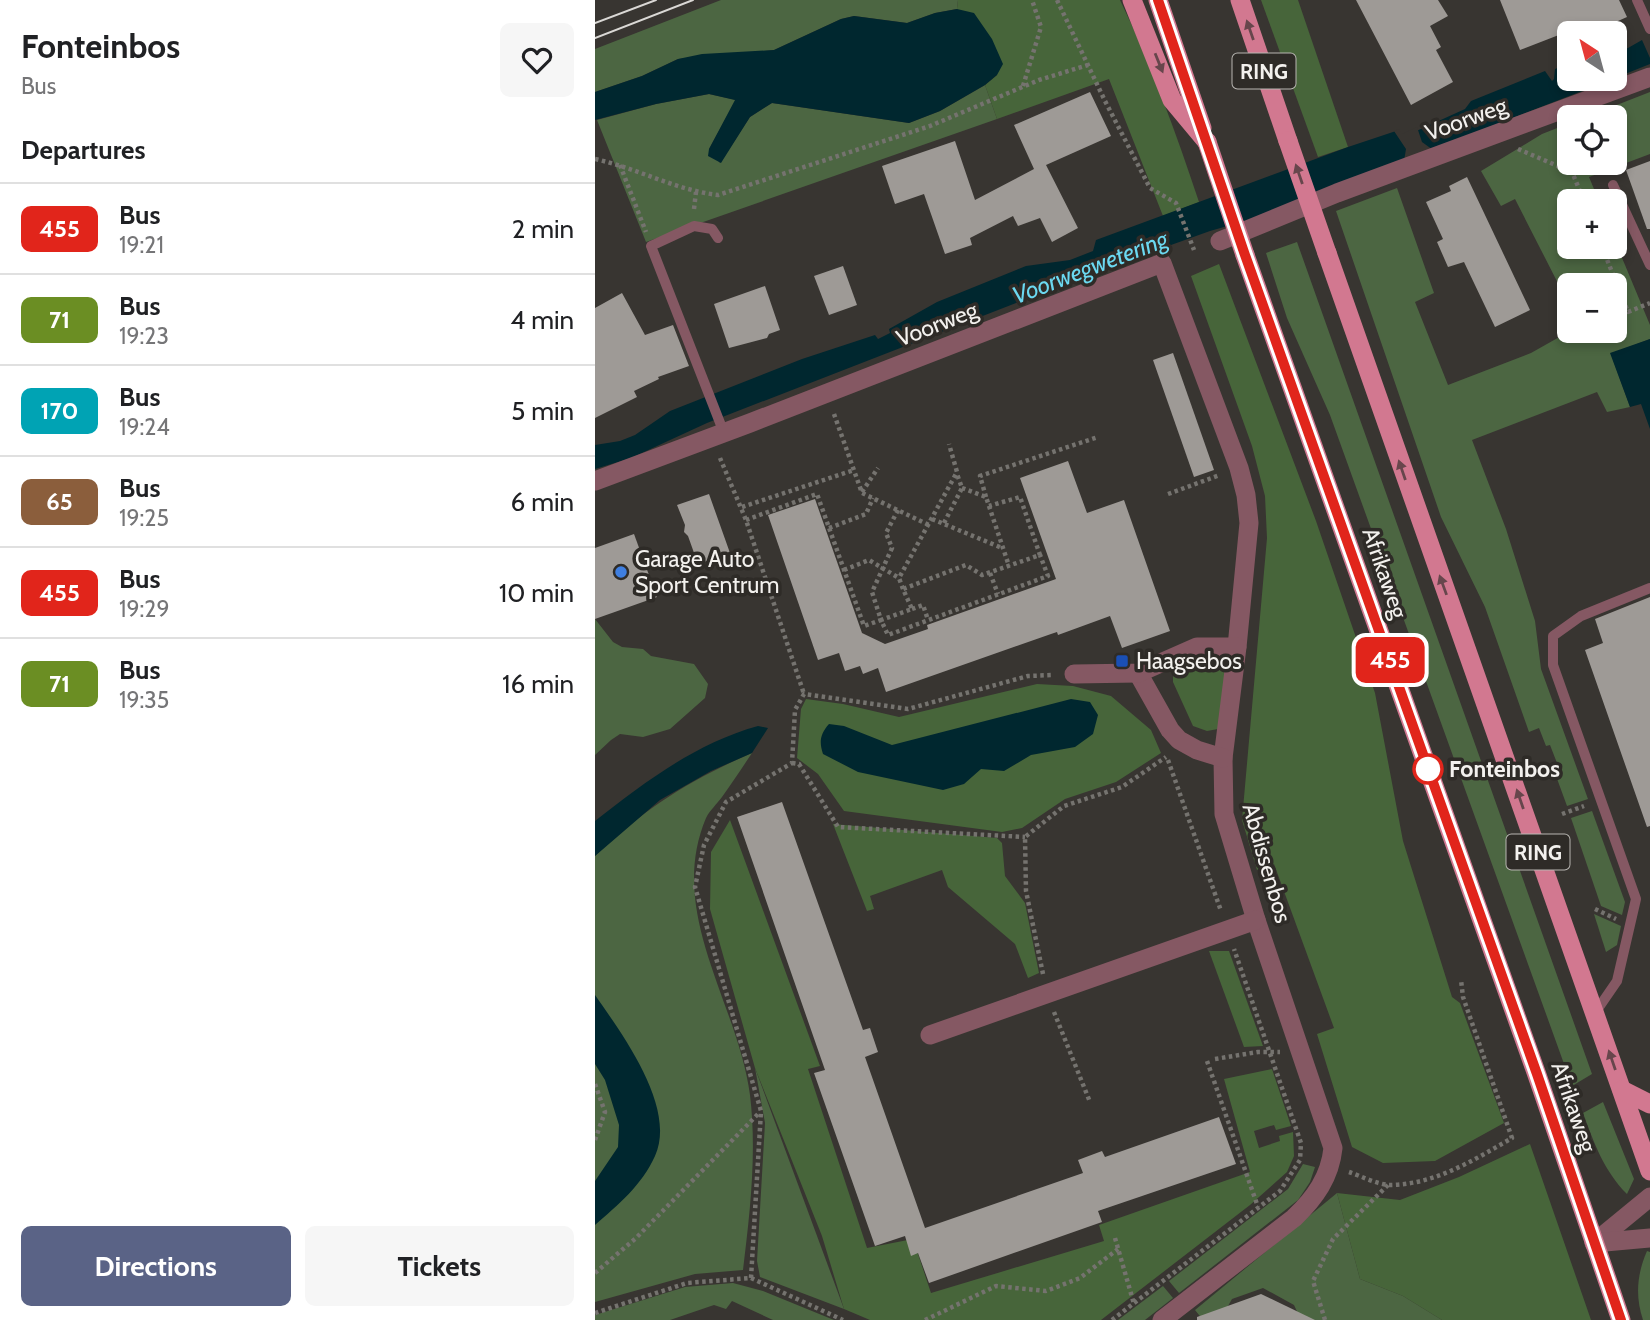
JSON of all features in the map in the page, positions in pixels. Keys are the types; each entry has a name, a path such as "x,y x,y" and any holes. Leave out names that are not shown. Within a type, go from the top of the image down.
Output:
{"main road":[{"path":"1132,0 1173,100 1207,142"},
{"name":"Afrikaweg","path":"1158,0 1245,255 1622,1320"},
{"name":"RING","path":"1240,0 1424,534 1650,1171"},
{"path":"1622,1090 1650,1104"}],"street":[{"name":"Voorweg","path":"1220,240 1338,193 1650,77"},
{"name":"Voorweg","path":"595,481 1162,263"},
{"name":"Abdissenbos","path":"1162,263 1247,495 1249,523 1223,758 1224,814 1256,920 1333,1148 1331,1167"},
{"path":"1074,674 1138,673 1197,647 1237,647"},
{"path":"1138,673 1170,730 1179,740 1197,750 1223,758"},
{"path":"930,1035 1256,920"},
{"path":"1161,1320 1294,1218 1313,1200 1331,1167"},
{"path":"1594,1243 1650,1196"},
{"path":"1594,1243 1650,1238"}],"lane":[{"path":"1637,0 1649,28"},
{"path":"1613,185 1650,265"},
{"path":"717,435 707,389 651,246 694,226 712,229 719,238"},
{"path":"1595,1013 1617,981 1636,898 1553,665 1553,636 1581,616 1650,588"}],"path":[{"path":"1023,86 1041,27 1032,0"},
{"path":"1057,0 1150,188 1176,203 1194,250"},
{"path":"595,159 696,192 718,195 930,126 1023,86 1088,65"},
{"path":"1488,137 1572,172 1579,189"},
{"path":"620,165 651,246"},
{"path":"1162,263 1220,240"},
{"path":"1607,259 1628,312 1650,303"},
{"path":"827,393 862,493 898,510 931,522 944,523 1002,548"},
{"path":"717,435 804,694 795,710 792,763"},
{"path":"1009,566 980,475 1097,437"},
{"path":"944,523 962,488 949,444"},
{"path":"862,493 878,468"},
{"path":"1168,494 1238,468"},
{"path":"742,507 855,470"},
{"path":"899,578 957,472"},
{"path":"962,488 986,497"},
{"path":"746,520 817,494 864,626 922,605 928,620"},
{"path":"898,510 886,533 892,548 872,592 888,635 1048,576 1020,497 989,506"},
{"path":"829,528 866,514 873,498"},
{"path":"903,589 966,565 982,575 1040,555"},
{"path":"844,570 869,560 884,567 899,578 912,609"},
{"path":"990,572 998,594"},
{"path":"804,694 908,709 1028,676 1074,674"},
{"path":"751,1278 761,1111 695,887 704,845 726,802 792,763 799,764 838,827 1025,837 1063,806 1122,787 1166,756 1168,750 1179,740"},
{"path":"1112,1320 1280,1191 1300,1160 1301,1143 1166,756"},
{"path":"1025,837 1025,891 1047,994 1090,1102"},
{"path":"1331,1167 1388,1185 1420,1181 1454,1171 1513,1138 1463,997 1461,980"},
{"path":"1215,1059 1270,1052 1302,1053"},
{"path":"1207,1061 1258,1208"},
{"path":"595,1084 605,1112 595,1140"},
{"path":"595,1273 636,1238 761,1111"},
{"path":"1325,1320 1313,1281 1333,1239 1388,1185"},
{"path":"1115,1238 1134,1304"},
{"path":"925,1320 996,1286 1046,1291 1080,1278 1118,1249"},
{"path":"595,1313 687,1283 751,1278 843,1320"}],"green space":[{"path":"721,0 958,0 957,9 907,23 854,16 841,19 774,50 678,59 642,76 595,92 595,49"},
{"path":"958,0 1120,0 1163,100 1199,202 1163,216 1109,79 997,119 985,85 997,75 957,9"},
{"path":"1261,0 1298,0 1348,147 1318,157"},
{"path":"985,85 997,119 646,242 597,120 656,104 709,94 736,100 709,149 720,163 750,117 772,103 909,123 940,111"},
{"path":"1650,92 1650,154 1627,163 1627,105 1617,105"},
{"path":"1557,128 1557,175 1594,175 1589,177 1594,189 1557,189 1557,259 1622,259 1650,325 1650,339 1611,354 1630,407 1607,412 1597,392 1472,440 1506,529 1535,621 1541,669 1588,799 1567,806 1552,765 1557,763 1550,745 1546,746 1539,728 1529,732 1485,607 1441,517 1336,211 1397,188 1434,293 1415,302 1448,385 1531,353 1557,338 1557,343 1627,343 1627,273 1557,273 1557,281 1515,199 1501,206 1481,171 1542,134"},
{"path":"1297,242 1592,1074 1572,1086 1330,415 1287,318 1266,253"},
{"path":"1219,264 1316,521 1375,693 1403,841 1452,997 1460,1003 1504,1123 1435,1161 1383,1163 1352,1147 1317,1034 1334,1028 1274,864 1257,870 1242,820 1267,538 1265,496 1252,446 1191,276"},
{"path":"595,619 613,642 622,647 643,649 651,656 694,664 708,684 705,698 670,729 643,737 620,734 595,755"},
{"path":"1228,651 1218,729 1207,731 1193,726 1173,682 1173,672"},
{"path":"1037,684 1073,686 1111,696 1151,730 1161,753 1116,782 1065,799 1022,828 1002,832 844,811 818,774 797,758 801,709 806,699 843,704 899,717"},
{"path":"752,753 706,818 696,853 694,888 708,958 743,1061 750,1095 753,1161 743,1270 695,1274 595,1302 595,856 631,824 668,797"},
{"path":"1592,811 1625,902 1622,915 1601,906 1571,818"},
{"path":"730,820 820,1066 808,1069 867,1248 913,1239 931,1293 1104,1241 1099,1225 1250,1172 1224,1079 1272,1069 1291,1126 1276,1130 1274,1125 1254,1131 1259,1148 1280,1141 1279,1136 1293,1132 1294,1156 1287,1172 1250,1205 1101,1320 870,1320 844,1309 822,1236 755,1068 710,909 711,852"},
{"path":"833,824 997,838 1002,843 1005,876 1025,903 1039,973 1028,978 1015,944 948,887 942,870 870,896 874,909 867,911"},
{"path":"1594,914 1621,926 1617,945 1606,952"},
{"path":"1209,951 1229,951 1263,1046 1244,1047"},
{"path":"755,1068 844,1309 760,1277 757,1261 765,1123"},
{"path":"1603,1102 1634,1179 1627,1194 1606,1166 1583,1113"},
{"path":"1530,1144 1591,1320 1442,1320 1403,1296 1360,1279 1337,1193 1400,1200 1459,1177"},
{"path":"1303,1164 1315,1167 1310,1182 1298,1200 1179,1293 1169,1281 1288,1189"},
{"path":"1337,1193 1360,1279 1403,1296 1442,1320 1301,1320 1294,1305 1263,1288 1232,1299 1220,1320 1203,1320 1195,1310"},
{"path":"1647,1251 1650,1252 1650,1320 1643,1320 1638,1285"},
{"path":"733,1283 763,1291 834,1320 773,1320 732,1301 726,1309 714,1305 670,1320 595,1320 595,1315 685,1287"},
{"path":"1163,1286 1173,1298 1145,1320 1118,1320"}],"water":[{"path":"957,9 974,13 992,39 1003,64 997,75 985,85 940,111 909,123 772,103 750,117 721,163 708,156 709,149 735,100 709,94 595,120 595,92 642,76 678,59 702,54 774,50 841,19 854,16 907,23"},
{"path":"1642,40 1650,64 1627,73 1628,48"},
{"name":"Voorwegwetering","path":"1557,68 1557,91 1582,91 1252,219 1107,268 1089,271 1075,280 707,423 631,458 595,469 595,445 620,441 635,435 670,411 802,359 875,335 878,339 890,333 889,329 937,302 1026,266 1070,260 1093,251 1096,240 1348,147 1396,131 1401,138 1465,109 1471,101 1545,71 1552,81"},
{"path":"1650,339 1650,429 1641,404 1630,407 1610,353"},
{"path":"1071,699 1090,702 1098,715 1093,734 1075,747 1031,755 1004,771 981,769 964,784 943,790 858,772 823,754 822,750 822,735 829,724 844,726 892,745"},
{"path":"758,726 768,728 752,753 711,771 660,800 595,856 595,821 652,778 692,753 735,733"},
{"path":"595,995 632,1050 643,1072 659,1116 660,1137 655,1156 643,1176 629,1194 595,1225 595,1181 618,1147 619,1125 605,1080 595,1064"}],"pier":[{"path":"1417,127 1422,142 1433,150 1404,161 1406,149 1394,131 1399,129 1402,134"}],"building":[{"path":"1356,0 1438,0 1448,16 1430,26 1441,47 1436,50 1453,82 1411,105"},
{"path":"1500,0 1619,0 1627,17 1618,21 1557,21 1557,36 1520,50"},
{"path":"1090,92 1111,136 1046,165 1078,228 1052,242 1040,218 1018,226 1013,216 970,238 972,245 945,254 924,194 895,204 882,166 955,141 975,200 1034,169 1014,125"},
{"path":"1650,161 1650,229 1647,229 1627,170"},
{"path":"1467,177 1530,310 1495,327 1464,262 1448,267 1437,242 1443,239 1426,202 1451,191 1449,186"},
{"path":"843,266 857,305 829,315 814,276"},
{"path":"765,286 780,330 769,334 767,338 729,348 714,304"},
{"path":"622,293 645,335 673,325 689,366 658,377 659,379 634,391 637,397 595,418 595,308"},
{"path":"1173,353 1214,470 1194,477 1153,360"},
{"path":"1068,461 1087,513 1124,500 1170,631 1122,648 1110,616 886,692 878,668 863,674 860,666 845,671 839,653 818,660 768,515 815,499 862,633 885,644 928,629 927,625 1056,579 1020,478"},
{"path":"709,494 730,553 698,564 684,532 685,525 677,505"},
{"name":"Garage Auto Sport Centrum","path":"634,534 657,597 595,619 595,548"},
{"path":"1650,597 1650,826 1647,827 1585,650 1603,643 1595,619"},
{"path":"782,802 863,1030 870,1028 878,1052 865,1057 925,1228 1083,1173 1078,1160 1102,1151 1105,1157 1219,1117 1236,1164 1098,1211 1102,1222 929,1283 918,1253 911,1256 905,1236 875,1246 814,1073 825,1070 737,817"},
{"path":"1261,1294 1315,1320 1197,1320 1197,1317"}],"tram line":[{"path":"595,23 656,0"},
{"path":"595,38 693,0"}],"bus line":[{"name":"455","path":"1158,0 1245,255 1537,1074 1621,1320"}],"place":[{"name":"Garage Auto Sport Centrum","path":"621,572"},
{"name":"Haagsebos","path":"1122,661"},
{"name":"Fonteinbos","path":"1428,769"}]}
